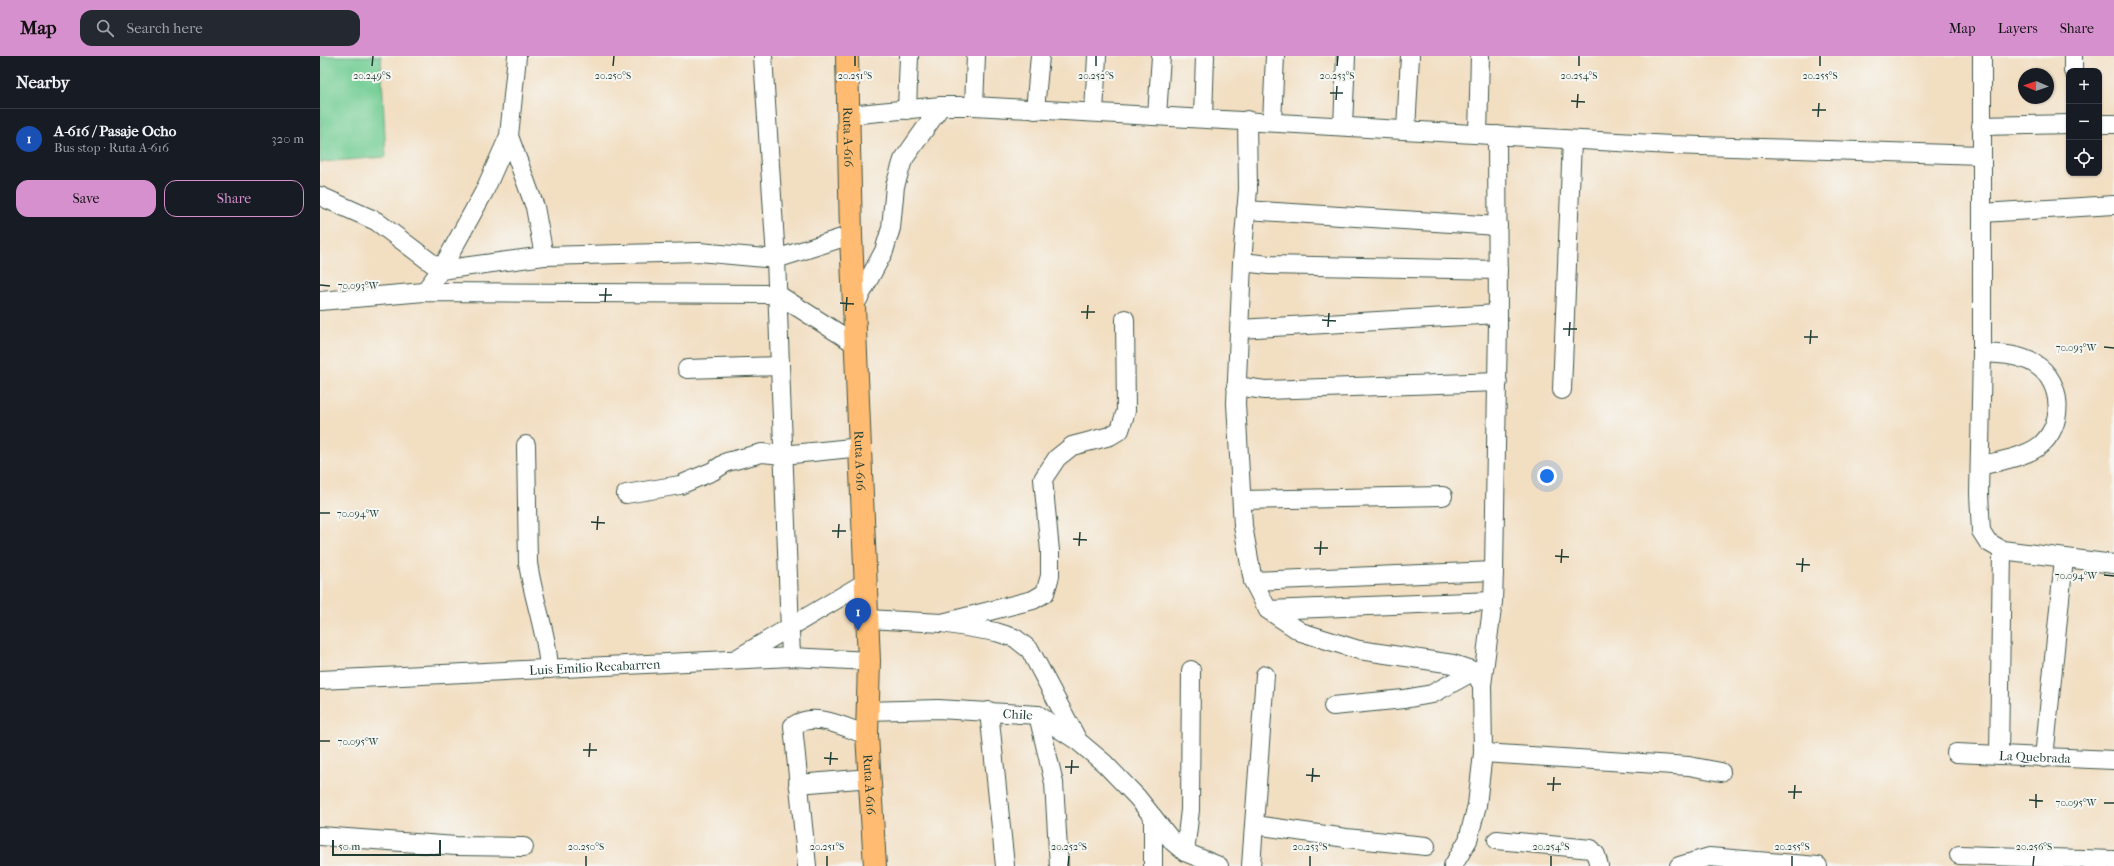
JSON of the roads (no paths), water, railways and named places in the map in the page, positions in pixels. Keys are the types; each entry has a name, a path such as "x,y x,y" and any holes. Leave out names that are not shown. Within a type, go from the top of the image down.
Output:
{"main road":[{"name":"Ruta A-616","path":"846,56 849,115 851,234 857,345 866,582 868,661 866,711 875,866"}],"street":[{"path":"424,292 441,270 484,192 509,136 517,56"},
{"path":"763,56 776,259 791,657"},
{"path":"907,110 909,56"},
{"path":"974,106 976,56"},
{"path":"1035,110 1040,56"},
{"path":"1094,112 1097,56"},
{"path":"1157,116 1161,56"},
{"path":"1203,118 1205,56"},
{"path":"1272,122 1275,56"},
{"path":"1343,126 1346,56"},
{"path":"1406,130 1410,56"},
{"path":"1478,134 1480,56"},
{"path":"1982,56 1982,353 1980,466 1982,531 1988,542 2002,550 2064,559 2114,564"},
{"path":"2073,56 2073,68"},
{"path":"849,115 942,106 974,106 1246,120 1671,145 1981,155"},
{"path":"855,305 884,251 891,228 896,186 903,160 942,106"},
{"path":"1246,120 1246,210 1236,386 1243,526 1253,581 1268,610 1300,632 1359,650 1453,664 1478,678"},
{"path":"1981,126 2066,124"},
{"path":"2102,124 2114,124"},
{"path":"1453,866 1468,840 1477,806 1483,753 1478,678 1493,601 1498,382 1497,135"},
{"path":"509,136 535,207 544,256"},
{"path":"1562,390 1572,140"},
{"path":"320,196 376,221 441,270 544,256 699,252 776,259 851,234"},
{"path":"1982,212 2114,205"},
{"path":"1246,210 1498,226"},
{"path":"1242,262 1269,266 1498,270"},
{"path":"320,301 424,292 777,294 857,345"},
{"path":"1240,329 1498,314"},
{"path":"942,623 1033,600 1045,593 1050,576 1050,551 1043,479 1057,458 1072,446 1110,436 1120,430 1126,411 1125,318"},
{"path":"1980,466 2028,452 2037,447 2052,433 2056,424 2057,409 2054,386 2047,373 2034,363 2006,354 1982,353"},
{"path":"687,369 780,366"},
{"path":"1236,386 1265,390 1498,382"},
{"path":"526,445 528,562 530,578 548,648 549,669"},
{"path":"626,494 680,485 713,471 727,462 762,453 783,455 861,447"},
{"path":"1242,500 1443,496"},
{"path":"1999,755 2002,550"},
{"path":"2044,758 2064,559"},
{"path":"1253,581 1494,572"},
{"path":"734,660 866,582"},
{"path":"1268,610 1493,601"},
{"path":"867,619 942,623 996,632 1015,638 1030,650 1079,742"},
{"name":"Luis Emilio Recabarren","path":"320,680 791,657 868,661"},
{"path":"1191,670 1190,810 1179,847 1219,866"},
{"path":"1251,866 1265,675"},
{"path":"1333,706 1404,699 1432,694 1478,678"},
{"name":"Chile","path":"866,711 938,709 1038,715 1079,742 1104,763 1137,796 1179,847"},
{"path":"989,711 1005,866"},
{"path":"1038,715 1054,783 1059,866"},
{"path":"807,866 793,726 802,720 815,719 867,735"},
{"path":"1483,753 1690,766 1721,772"},
{"name":"La Quebrada","path":"1956,753 2114,760"},
{"path":"798,784 870,778"},
{"path":"1153,817 1153,866"},
{"path":"1255,825 1346,838 1426,846"},
{"path":"320,836 456,846 524,847"},
{"path":"1498,840 1591,849 1596,855 1599,866"},
{"path":"1959,855 2114,860"},
{"path":"1679,866 1709,857 1818,866"}],"place":[{"name":"A-616 / Pasaje Ocho","path":"858,631"}]}
